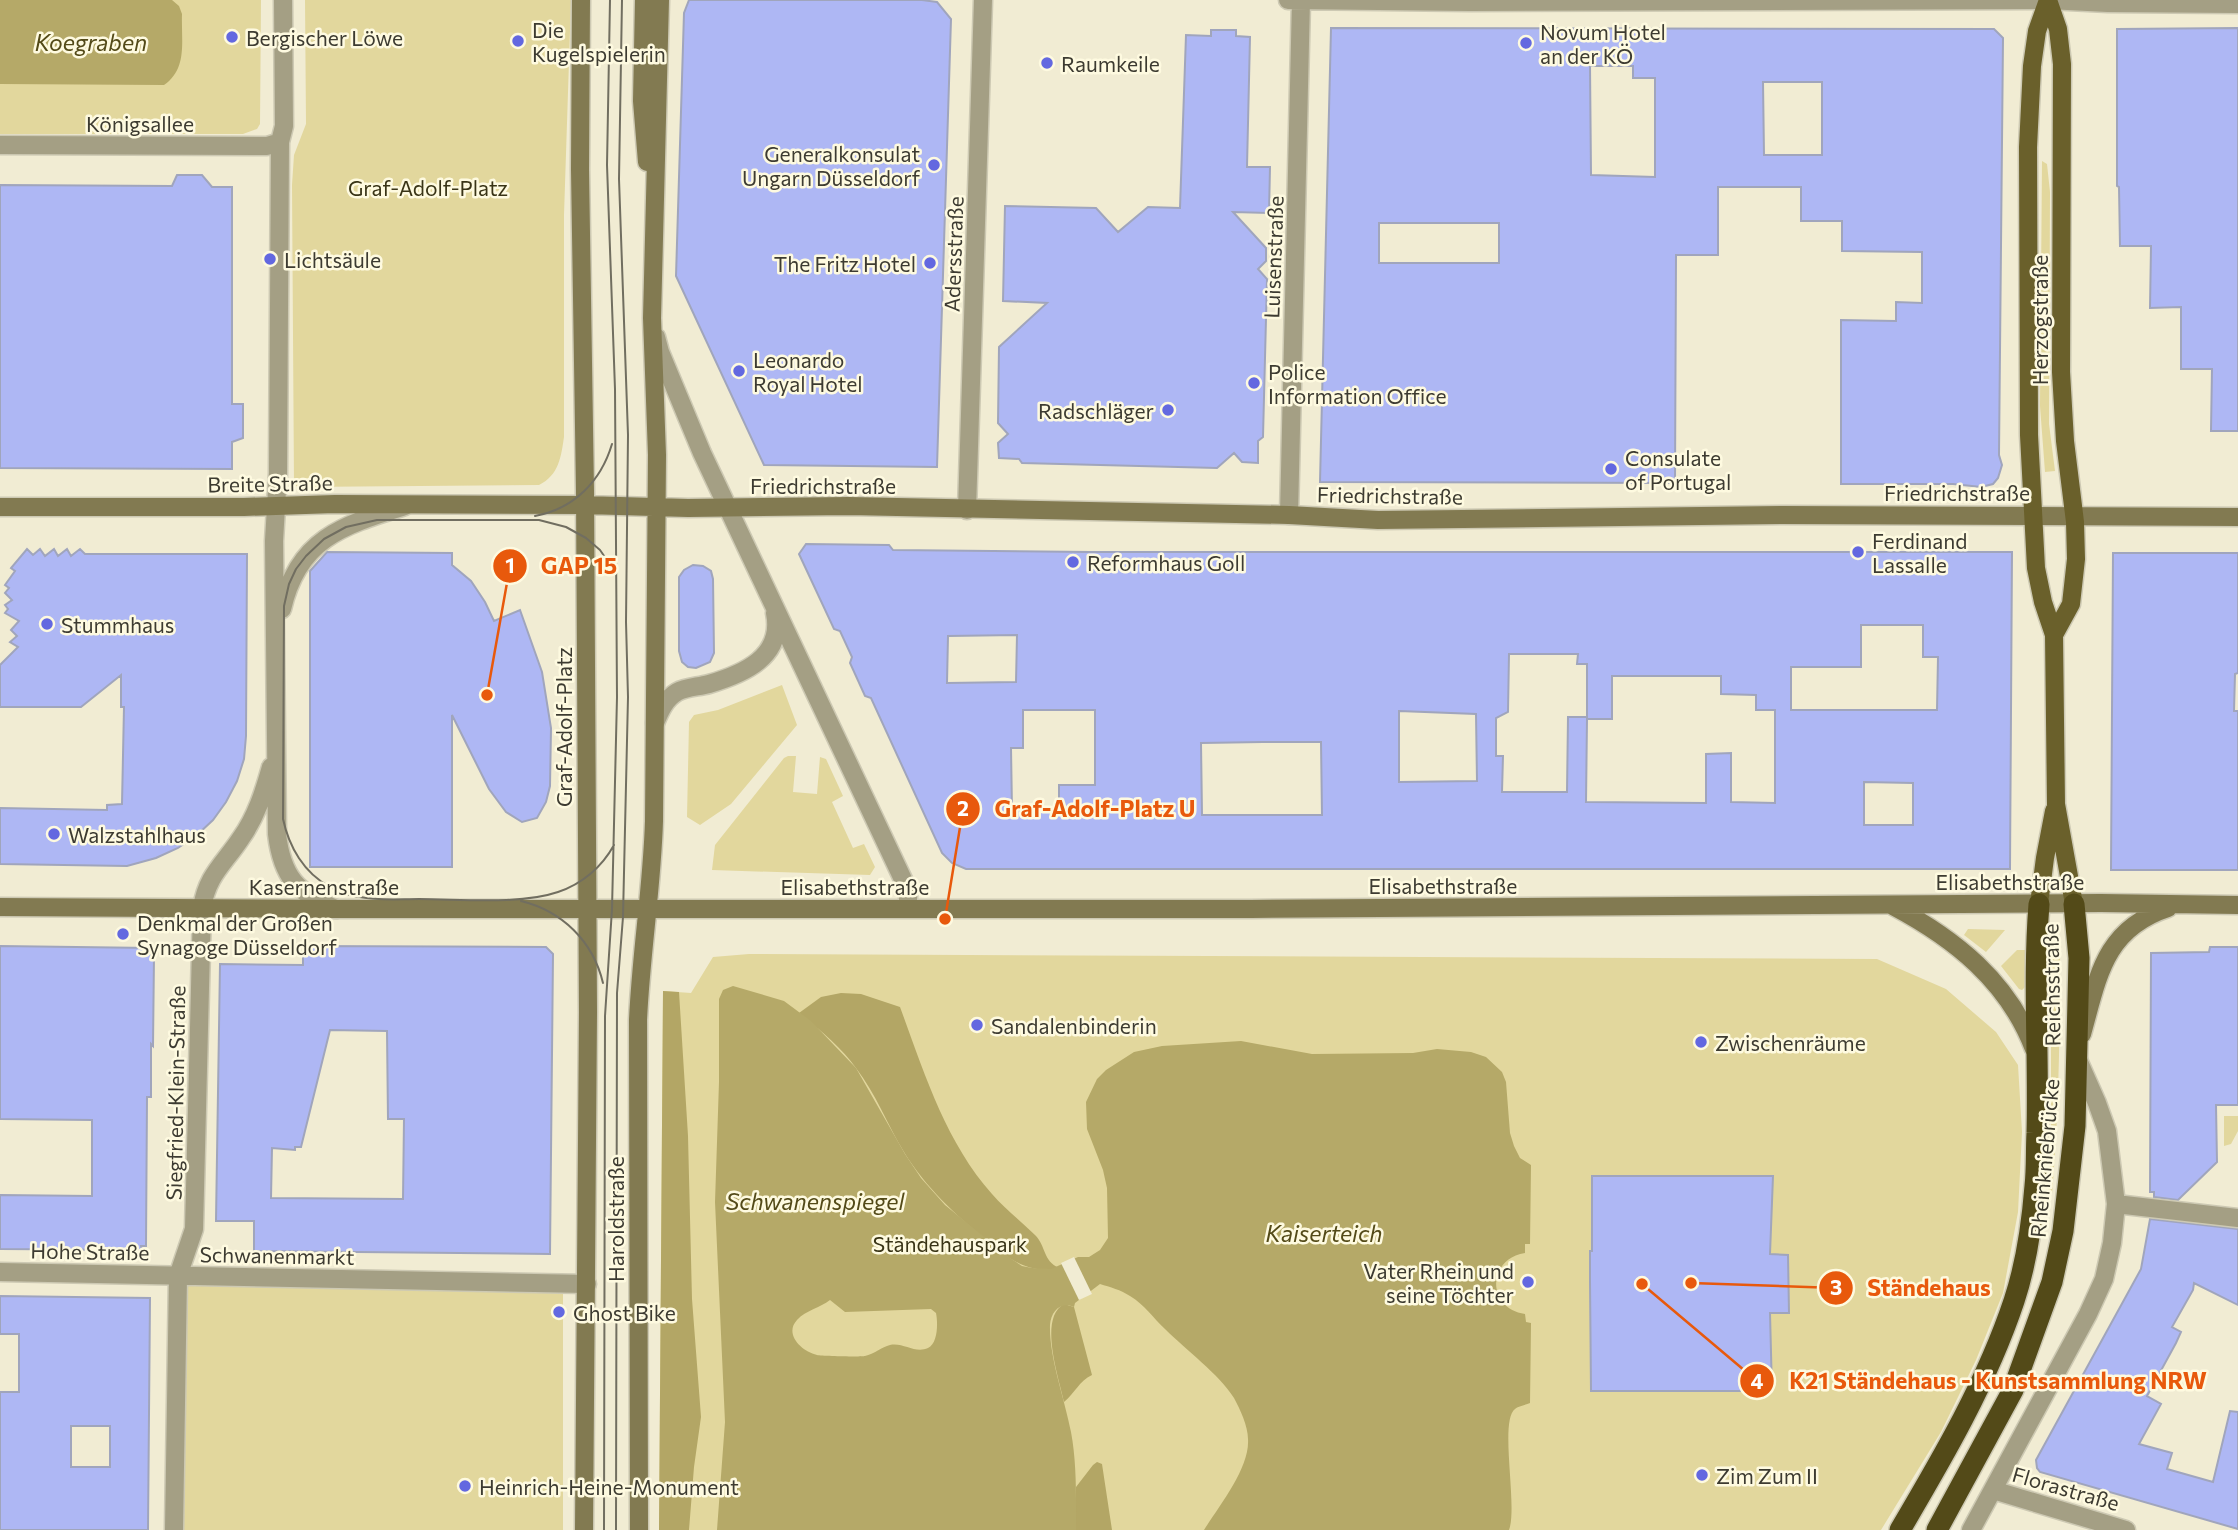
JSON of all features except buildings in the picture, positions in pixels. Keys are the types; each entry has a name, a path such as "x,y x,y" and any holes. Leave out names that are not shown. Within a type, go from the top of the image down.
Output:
{"highway":[{"name":"Reichsstraße","path":"1900,1530 1939,1464 1976,1390 2014,1300 2030,1228 2035,1184 2039,904"},
{"name":"Reichsstraße","path":"2074,904 2079,940 2077,1054"},
{"name":"Rheinkniebrücke","path":"1937,1530 2013,1390 2052,1282 2070,1185 2077,1054"}],"main road":[{"name":"Graf-Adolf-Platz","path":"581,0 586,909"},
{"path":"644,0 643,127 654,200"},
{"path":"648,908 654,821 657,455 652,318 660,0"},
{"name":"Herzogstraße","path":"2048,0 2058,29 2062,64 2061,372 2076,559 2071,604 2053,635"},
{"name":"Herzogstraße","path":"2048,0 2037,31 2032,66 2028,147 2027,382 2039,585 2053,635 2056,804 2074,904"},
{"name":"Friedrichstraße","path":"542,506 849,506 1289,515 1378,520 1784,515 2238,517"},
{"name":"Breite Straße","path":"0,507 542,506"},
{"name":"Herzogstraße","path":"2039,904 2056,804"},
{"path":"2077,1054 2105,960 2113,946 2129,929 2147,917 2168,908 2188,904"},
{"path":"1890,905 1931,927 1981,966 2003,992 2024,1024 2038,1062"},
{"name":"Elisabethstraße","path":"648,908 2238,905"},
{"name":"Kasernenstraße","path":"0,907 648,908"},
{"name":"Haroldstraße","path":"639,1530 638,1020 640,972 648,908"},
{"name":"Haroldstraße","path":"584,1530 587,1284 586,909"}],"street":[{"path":"283,0 284,126 280,142 278,464 274,541 277,834 286,871 298,888 316,901 336,909"},
{"name":"Adersstraße","path":"967,510 983,0"},
{"path":"1288,0 2048,0 2238,4"},
{"name":"Luisenstraße","path":"1289,515 1301,0"},
{"name":"Königsallee","path":"0,145 267,146 280,142"},
{"path":"652,318 660,352 702,453 908,890 908,908"},
{"path":"276,636 289,586 311,551 342,528 407,505"},
{"path":"655,723 664,704 677,692 736,675 760,660 768,652 775,635 775,609"},
{"name":"Siegfried-Klein-Straße","path":"178,1276 194,1229 202,908 210,879 241,839 255,814 270,773 276,733"},
{"name":"Reichsstraße","path":"1971,1530 2088,1314 2104,1279 2112,1243 2116,1204 2107,1131 2077,1054"},
{"path":"2116,1204 2238,1218"},
{"name":"Hohe Straße","path":"0,1272 178,1276"},
{"name":"Schwanenmarkt","path":"174,1530 178,1276 587,1284"},
{"name":"Florastraße","path":"1993,1490 2126,1530"}],"green space":[{"path":"0,0 261,0 260,124 257,129 243,134 0,134"},
{"name":"Graf-Adolf-Platz","path":"305,0 571,0 564,215 564,437 555,471 539,485 298,487 294,484 292,185 294,155 306,124"},
{"path":"2042,161 2047,164 2050,192 2049,424 2055,471 2045,472 2040,406"},
{"path":"782,685 797,725 731,804 700,825 687,817 689,722 694,715 718,710"},
{"path":"788,756 796,756 793,792 817,794 820,757 826,759 843,796 832,802 853,848 864,844 875,867 870,875 712,870 715,845"},
{"path":"1968,929 2005,930 1986,952 1964,935"},
{"path":"2051,948 2060,948 2060,1010 2052,1194 2048,1194 2051,1140"},
{"path":"2017,950 2025,950 2025,987 2022,990 2001,966"},
{"name":"Ständehauspark","path":"749,954 1877,959 1946,989 1996,1032 2018,1065 2022,1132 2018,1212 2003,1293 1976,1360 1941,1432 1881,1530 659,1530 663,991 691,993 713,957"},
{"path":"2224,1116 2238,1116 2238,1131 2231,1144 2224,1146"},
{"path":"181,1278 563,1286 563,1530 175,1530"}],"shaded area":[{"path":"663,991 679,992 688,1136 692,1299 701,1417 689,1530 659,1530"},
{"path":"841,993 861,994 900,1007 937,1105 961,1152 992,1194 1035,1235 1047,1257 1059,1268 1048,1270 1029,1267 995,1248 942,1200 922,1177 904,1152 870,1088 856,1068 837,1046 799,1013 821,997"},
{"path":"1064,1304 1074,1307 1092,1375 1064,1402 1051,1335 1056,1311"},
{"path":"1097,1462 1102,1464 1112,1530 1076,1530 1076,1487"}],"water":[{"name":"Koegraben","path":"0,0 172,0 179,6 182,14 182,53 177,71 164,85 0,84"},
{"path":"733,986 784,1001 811,1021 856,1068 905,1154 921,1178 945,1205 1010,1258 1022,1266 1032,1268 1051,1269 1078,1257 1089,1257 1100,1250 1108,1238 1107,1188 1087,1129 1086,1102 1097,1079 1134,1052 1162,1046 1241,1041 1312,1054 1413,1053 1437,1049 1471,1052 1486,1057 1502,1072 1506,1082 1510,1133 1514,1146 1520,1158 1531,1165 1530,1244 1525,1244 1525,1253 1512,1257 1503,1264 1496,1284 1503,1303 1512,1310 1525,1314 1526,1322 1531,1323 1530,1403 1515,1409 1509,1430 1509,1530 1204,1530 1244,1462 1248,1439 1241,1412 1220,1380 1140,1303 1123,1292 1100,1284 1075,1303 1074,1307 1065,1305 1058,1308 1052,1315 1050,1325 1055,1364 1073,1444 1076,1530 717,1530 725,1422 715,1202 719,999 723,990","holes":["830,1300 845,1312 931,1309 936,1313 935,1337 928,1348 914,1349 895,1345 865,1356 849,1356 811,1353 800,1346 793,1336 793,1325 797,1320"]}],"pier":[{"path":"1074,1257 1092,1294 1079,1300 1061,1263"}],"tram line":[{"path":"604,1530 605,1016 612,909 617,697 615,389 607,165 610,0"},
{"path":"616,1530 617,993 623,917 628,697 628,435 619,179 622,0"},
{"path":"535,516 562,507 584,491 601,470 612,444"},
{"path":"614,845 597,867 575,884 558,892 526,899 375,899 345,893 321,881 299,858 283,819 284,606 296,569 324,539 346,527 377,520 539,520 566,527 586,538 600,550 616,573"},
{"path":"521,901 550,912 574,930 592,954 603,983"}],"place":[{"name":"Bergischer Löwe","path":"232,37"},
{"name":"Die Kugelspielerin","path":"518,41"},
{"name":"Novum Hotel an der KÖ","path":"1526,43"},
{"name":"Raumkeile","path":"1047,63"},
{"name":"Generalkonsulat Ungarn Düsseldorf","path":"934,165"},
{"name":"Lichtsäule","path":"270,259"},
{"name":"The Fritz Hotel","path":"930,263"},
{"name":"Leonardo Royal Hotel","path":"739,371"},
{"name":"Police Information Office","path":"1254,383"},
{"name":"Radschläger","path":"1168,410"},
{"name":"Consulate of Portugal","path":"1611,469"},
{"name":"Ferdinand Lassalle","path":"1858,552"},
{"name":"Reformhaus Goll","path":"1073,562"},
{"name":"Stummhaus","path":"47,624"},
{"name":"GAP 15","path":"487,695"},
{"name":"Walzstahlhaus","path":"54,834"},
{"name":"Graf-Adolf-Platz U","path":"945,919"},
{"name":"Denkmal der Großen Synagoge Düsseldorf","path":"123,934"},
{"name":"Sandalenbinderin","path":"977,1025"},
{"name":"Zwischenräume","path":"1701,1042"},
{"name":"Vater Rhein und seine Töchter","path":"1528,1282"},
{"name":"Ständehaus","path":"1691,1283"},
{"name":"K21 Ständehaus - Kunstsammlung NRW","path":"1642,1284"},
{"name":"Ghost Bike","path":"559,1312"},
{"name":"Zim Zum II","path":"1702,1475"},
{"name":"Heinrich-Heine-Monument","path":"465,1486"}],"water label":[{"name":"Schwanenspiegel","path":"815,1201"},
{"name":"Kaiserteich","path":"1324,1233"}]}
